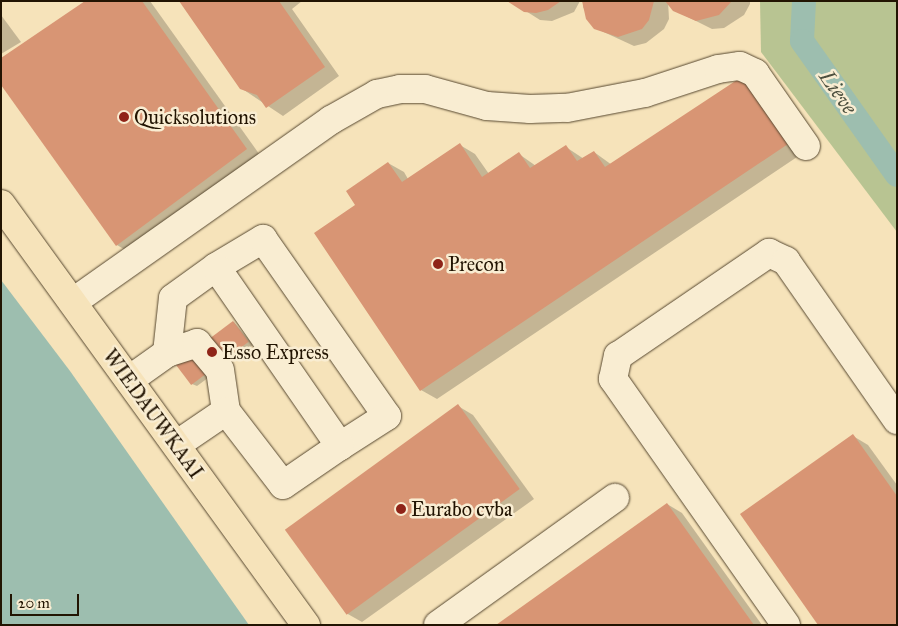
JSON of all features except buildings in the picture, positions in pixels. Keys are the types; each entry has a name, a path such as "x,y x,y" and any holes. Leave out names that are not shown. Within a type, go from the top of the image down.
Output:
{"main road":[{"name":"WIEDAUWKAAI","path":"1,204 306,625"}],"lane":[{"path":"72,302 332,120 377,94 400,89 426,89 487,106 530,109 567,108 645,92 718,69 740,66 755,73 806,146"},
{"path":"129,380 167,353 197,343 220,370 226,410 283,485 386,416 262,238 216,267 173,298 167,353"},
{"path":"786,625 613,379 618,356 769,253 786,261 897,420"},
{"path":"216,267 340,446"},
{"path":"176,445 226,410"},
{"path":"438,625 615,498"}],"green space":[{"path":"760,1 897,1 897,232 761,52"}],"shaded area":[{"path":"1,280 70,371 249,625 1,625"}],"waterway":[{"name":"Lieve","path":"804,1 802,41 897,175"}],"place":[{"name":"Quicksolutions","path":"124,117"},
{"name":"Precon","path":"438,264"},
{"name":"Esso Express","path":"212,352"},
{"name":"Eurabo cvba","path":"401,509"}]}
